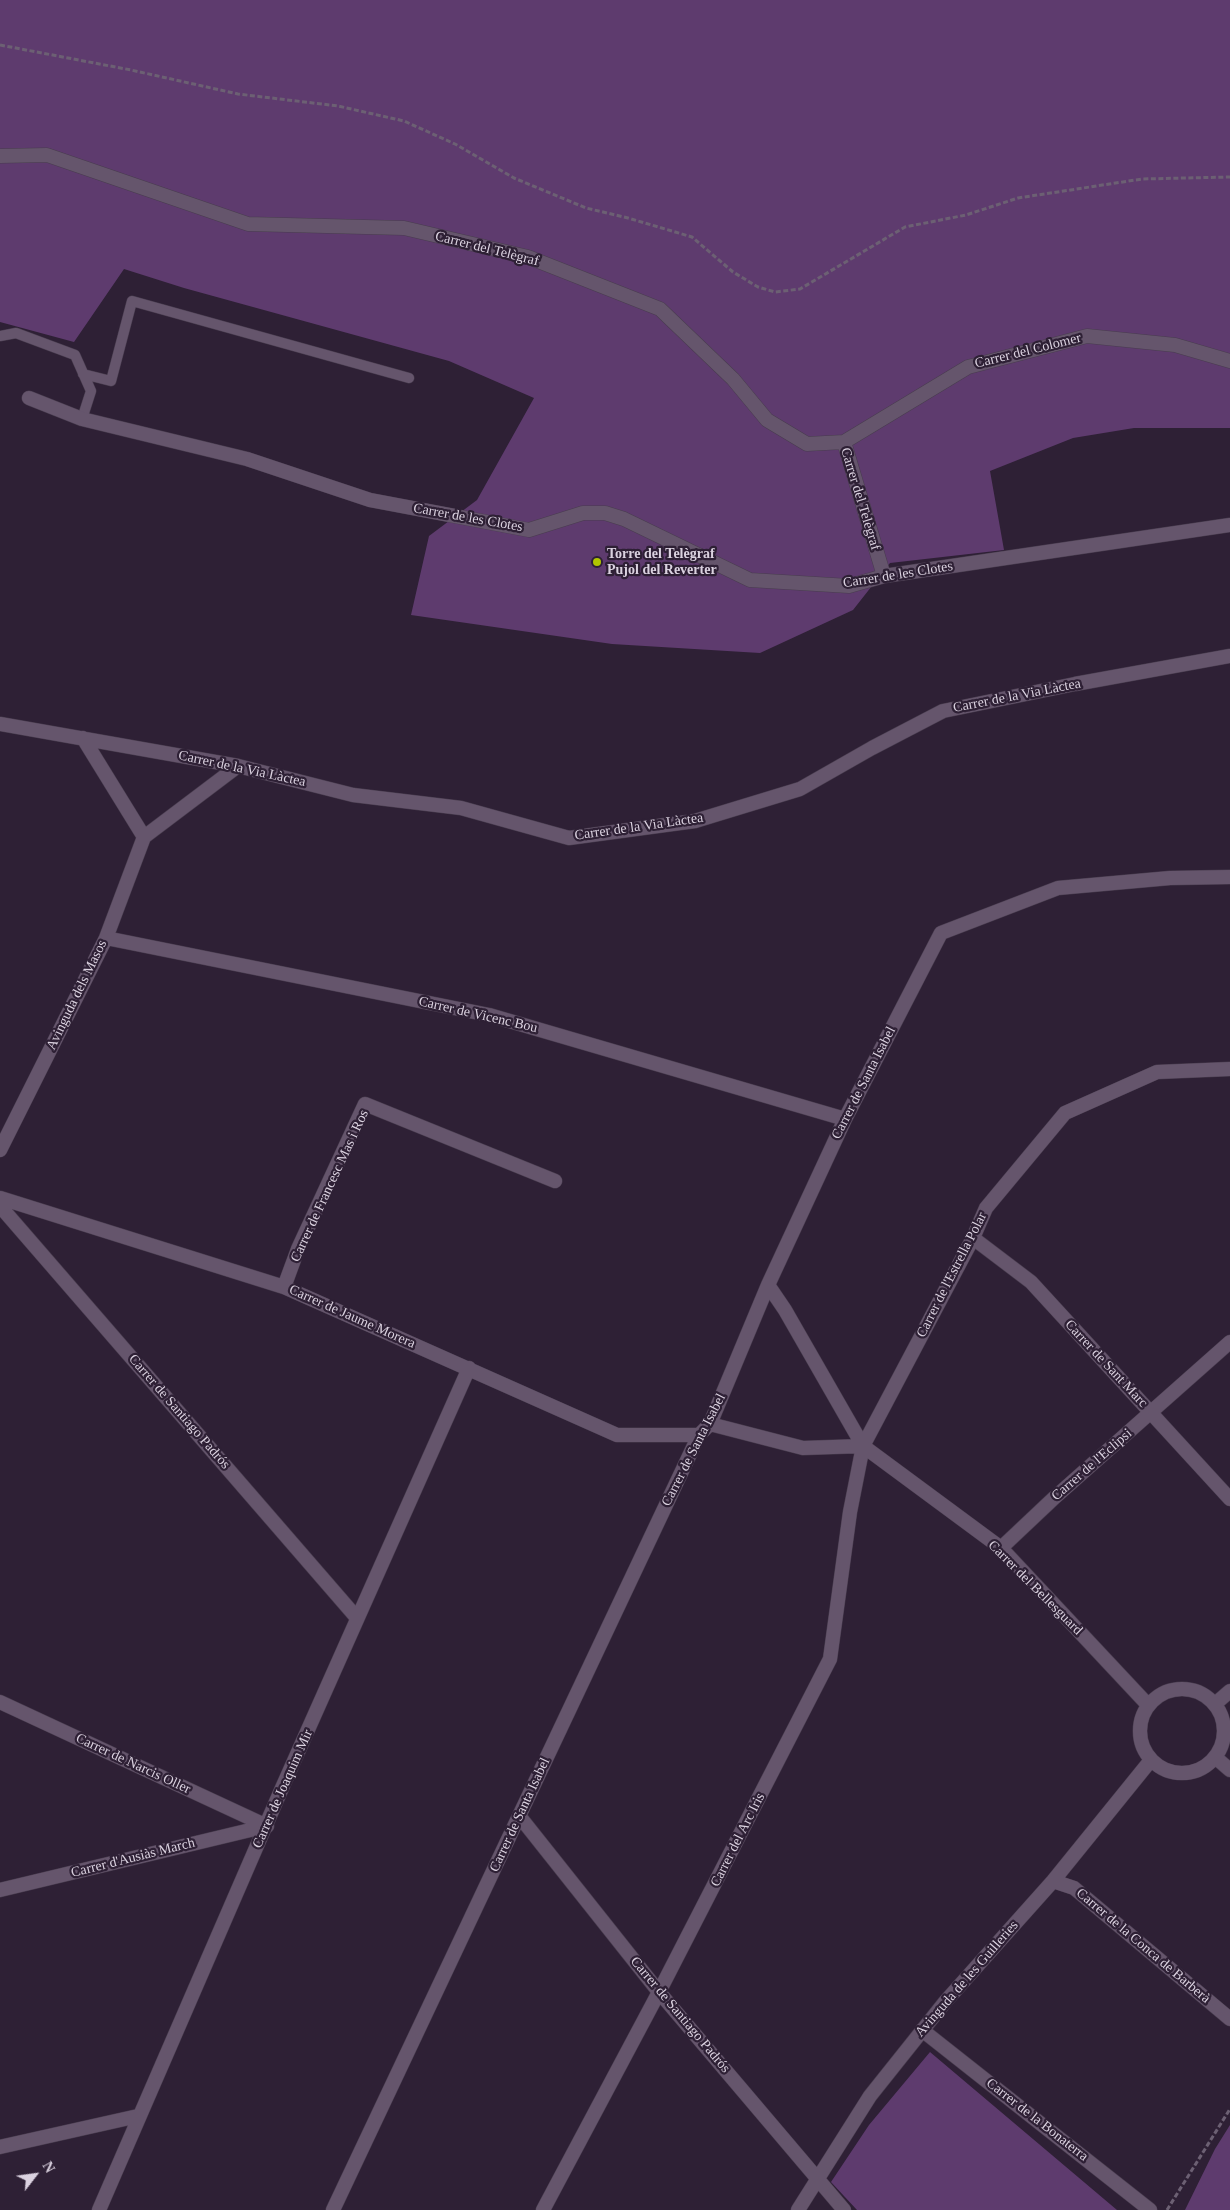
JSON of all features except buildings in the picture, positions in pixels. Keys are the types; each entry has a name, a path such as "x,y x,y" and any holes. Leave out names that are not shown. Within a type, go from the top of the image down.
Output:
{"street":[{"name":"Carrer del Telègraf","path":"0,156 47,155 248,224 404,228 528,257 660,309 734,379 767,420 807,444 844,442 884,576"},
{"name":"Carrer del Colomer","path":"844,442 968,367 1087,336 1175,345 1230,361"},
{"name":"Carrer de les Clotes","path":"29,398 82,419 247,459 370,500 529,530 583,513 605,513 624,519 750,580 849,586 884,576 1230,525"},
{"name":"Carrer de la Via Làctea","path":"0,724 238,766 353,795 461,808 570,838 695,821 800,789 872,748 943,711 1075,684 1230,656"},
{"path":"83,738 144,837 238,766"},
{"name":"Avinguda dels Masos","path":"0,1150 106,938 144,837"},
{"name":"Carrer de Santa Isabel","path":"333,2210 699,1435 710,1424 768,1285 845,1119 941,933 1058,888 1170,878 1230,877"},
{"name":"Carrer de Vicenc Bou","path":"106,938 489,1015 845,1119"},
{"name":"Carrer de l'Estrella Polar","path":"863,1446 973,1238 986,1208 1065,1113 1157,1072 1230,1069"},
{"name":"Carrer de Francesc Mas i Ros","path":"284,1287 298,1249 365,1104 555,1181"},
{"name":"Carrer de Jaume Morera","path":"0,1198 284,1287 617,1435 699,1435"},
{"name":"Carrer de Santiago Padrós","path":"0,1206 357,1618"},
{"name":"Carrer de Sant Marc","path":"973,1238 1031,1282 1230,1499"},
{"name":"Carrer del Bellesguard","path":"768,1285 785,1310 863,1446 1001,1548 1148,1705"},
{"name":"Carrer de l'Eclipsi","path":"1001,1548 1054,1498 1230,1342"},
{"name":"Carrer de Joaquim Mir","path":"99,2210 138,2116 469,1368"},
{"path":"710,1424 803,1448 863,1446"},
{"name":"Carrer del Arc Iris","path":"543,2210 660,1992 830,1659 850,1512 863,1446"},
{"path":"1183,1688 1203,1694 1215,1704 1222,1717 1225,1732 1219,1752 1215,1757 1192,1772 1179,1773 1165,1770 1151,1760 1143,1748 1140,1738 1141,1718 1148,1705 1156,1697 1167,1691 1183,1688"},
{"path":"1215,1704 1230,1691"},
{"name":"Carrer de Narcis Oller","path":"0,1702 266,1826"},
{"path":"1215,1757 1230,1770"},
{"name":"Avinguda de les Guilleries","path":"798,2210 870,2096 945,2002 1053,1881 1151,1760"},
{"name":"Carrer de Santiago Padrós","path":"520,1817 660,1992 844,2210"},
{"name":"Carrer d'Ausiàs March","path":"0,1890 266,1826"},
{"name":"Carrer de la Conca de Barberà","path":"1053,1881 1074,1888 1230,2019"},
{"name":"Carrer de la Bonaterra","path":"922,2030 1150,2210"},
{"path":"0,2147 138,2116"}],"lane":[{"path":"84,374 110,381 132,301 409,378"},
{"path":"0,336 16,333 75,356 91,391 82,419"}],"path":[{"path":"0,45 131,70 238,94 338,106 404,121 455,144 514,178 586,208 692,237 733,272 758,287 775,292 800,289 905,227 966,215 1018,198 1142,179 1230,177"},
{"path":"1167,2210 1230,2109"}],"shaded area":[{"path":"0,0 1230,0 1230,428 1134,428 1073,438 990,471 1004,550 890,563 853,610 760,653 612,644 411,615 429,536 477,500 534,398 449,361 184,288 124,269 74,342 0,322"},
{"path":"930,2052 1117,2210 857,2210 831,2182 869,2125"},
{"path":"1230,2125 1230,2210 1185,2210 1215,2149"}],"place":[{"name":"Torre del Telègraf Pujol del Reverter","path":"597,562"}]}
